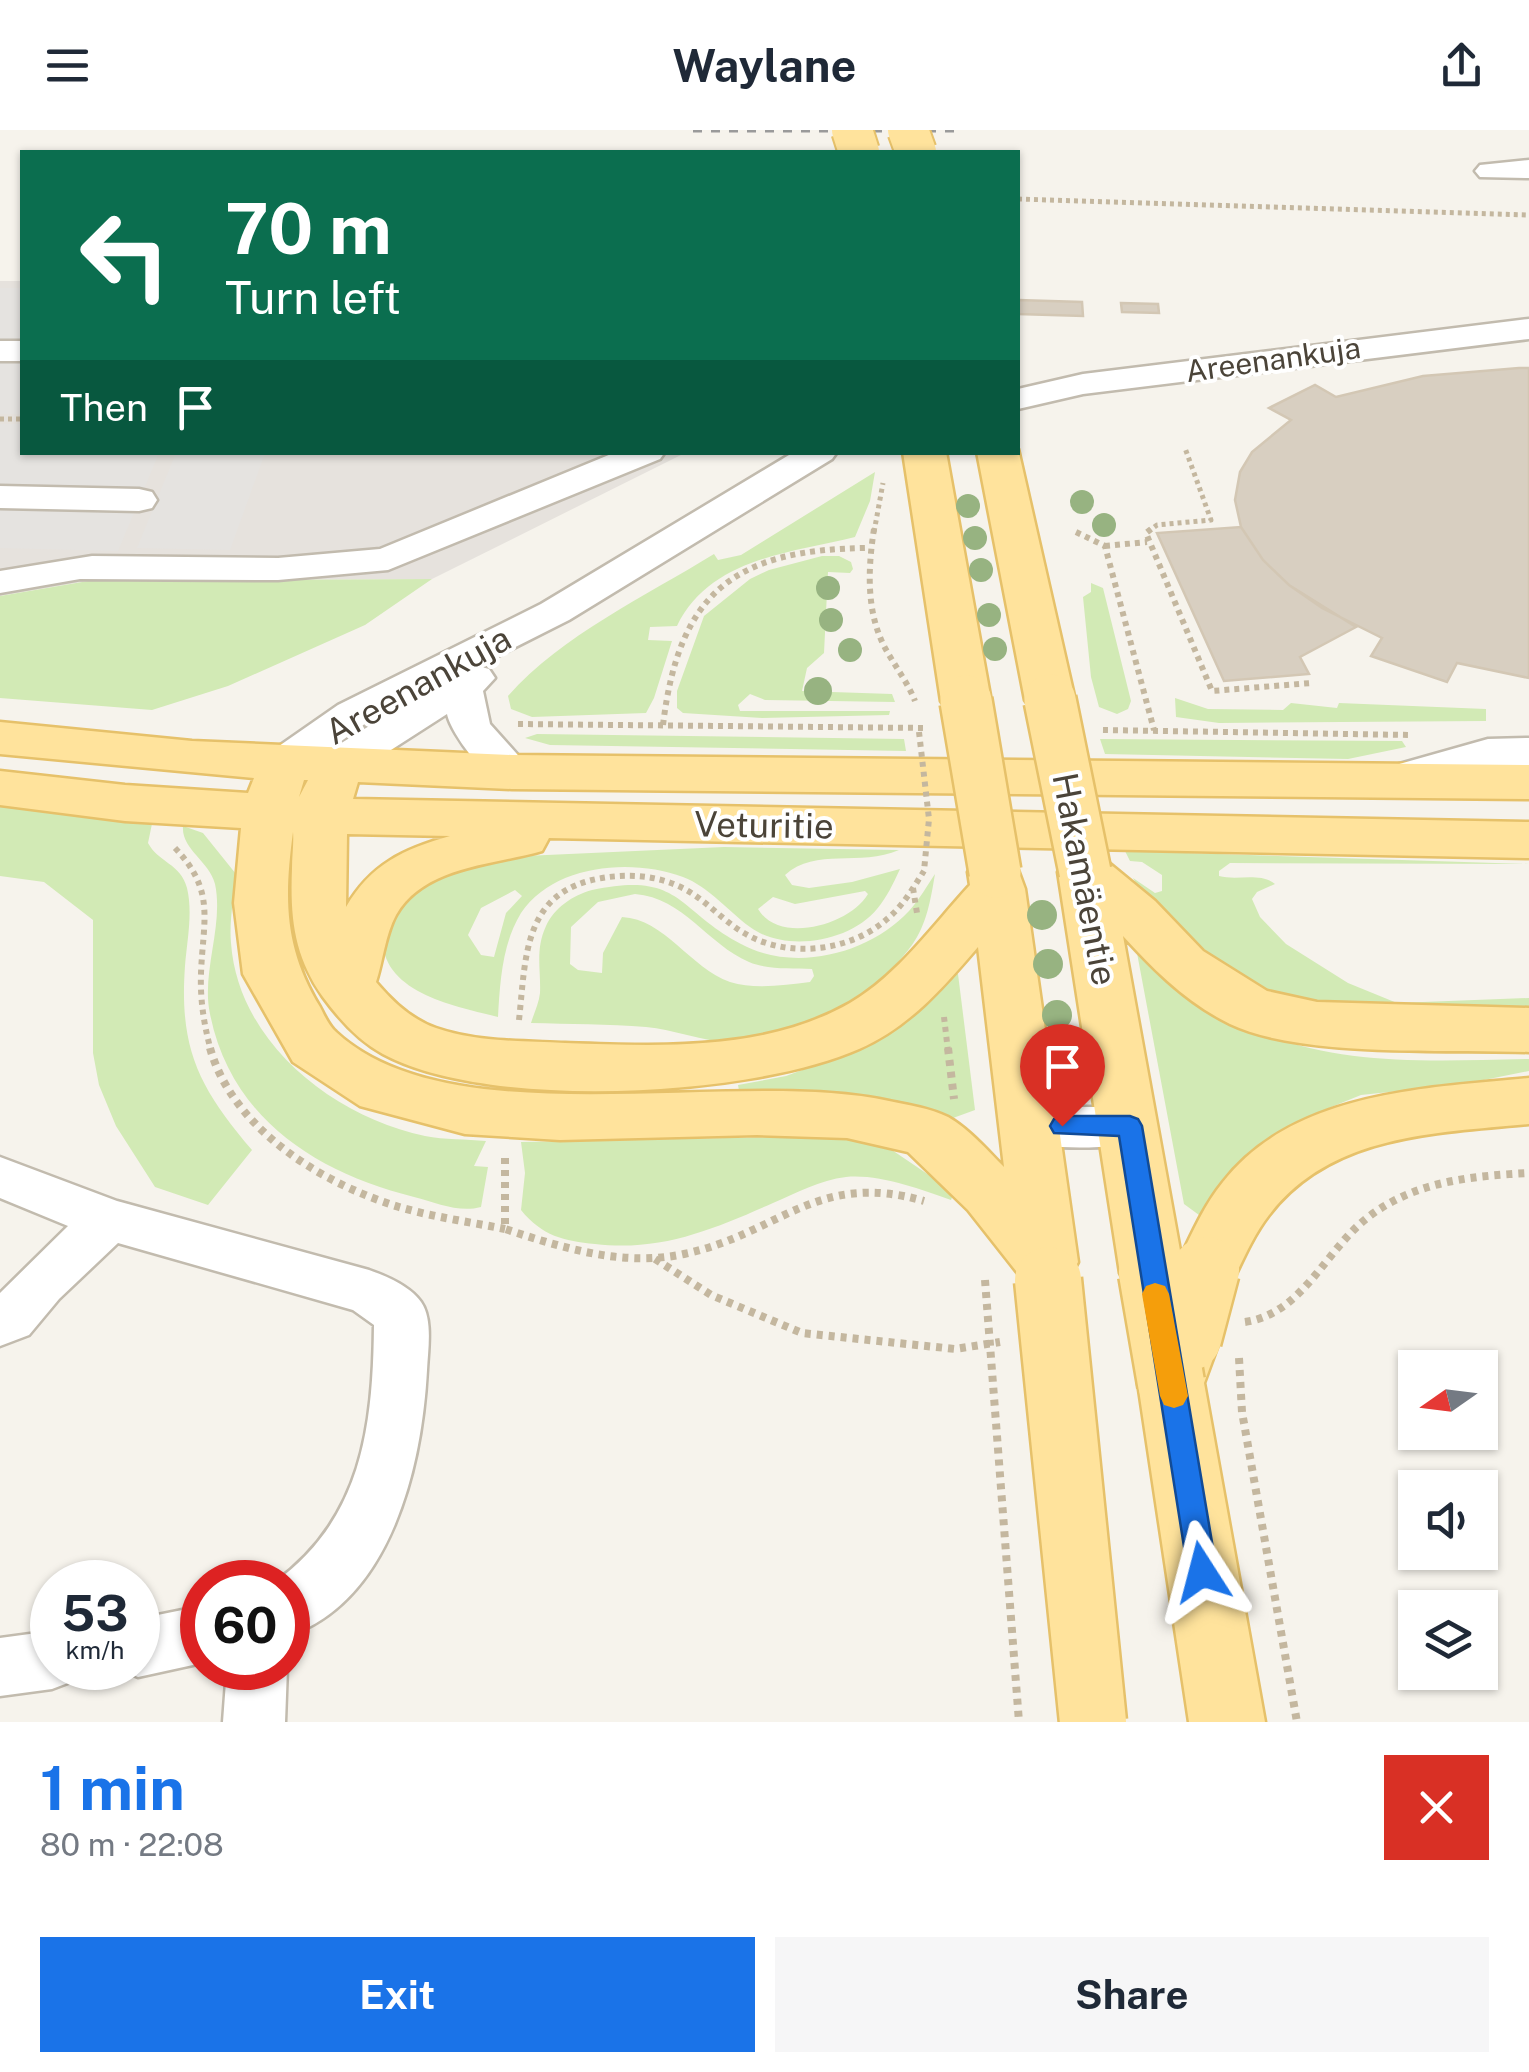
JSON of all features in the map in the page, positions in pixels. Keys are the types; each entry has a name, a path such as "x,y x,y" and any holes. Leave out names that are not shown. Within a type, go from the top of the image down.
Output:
{"main road":[{"path":"908,130 935,150"},
{"name":"Hakamäentie","path":"999,455 1086,872 1130,1126 1200,1285"},
{"path":"911,463 966,701 996,880 1029,1126 1026,1274 1093,1722"},
{"name":"Veturitie","path":"0,738 284,763 330,790 576,823 1529,840"},
{"name":"Veturitie","path":"0,788 267,814 330,790 512,748 1529,782"},
{"path":"284,763 267,814 262,944 292,1022 325,1054 361,1079 408,1098 475,1115 537,1118 816,1110 874,1117 926,1133 946,1184 1000,1198 1026,1274"},
{"path":"330,790 320,901 324,952 372,1018 411,1043 456,1056 606,1067 724,1065 786,1054 873,1017 930,961 996,880"},
{"path":"348,983 370,911 390,884 426,860 576,823"},
{"path":"1086,872 1136,915 1183,966 1251,1009 1317,1024 1529,1030"},
{"path":"1227,1722 1172,1383 1200,1285 1250,1193 1281,1162 1330,1134 1402,1112 1529,1101"}],"street":[{"path":"1490,171 1529,168"},
{"name":"Areenankuja","path":"1020,399 1082,384 1529,328"},
{"path":"0,582 92,567 284,569 355,565 388,558 641,455"},
{"name":"Areenankuja","path":"284,763 352,714 555,612 815,455"},
{"path":"0,497 139,500"},
{"name":"Areenankuja","path":"330,790 555,612"},
{"name":"Areenankuja","path":"462,688 470,728 512,748"},
{"path":"1394,780 1488,754 1529,752"},
{"path":"1029,1126 1130,1126"},
{"path":"0,1177 109,1220 369,1292 401,1315 402,1382 376,1501 358,1543 310,1593"},
{"path":"0,1323 10,1320 40,1283 109,1220"},
{"path":"0,1667 30,1663"},
{"path":"254,1722 256,1690"}],"path":[{"path":"1020,199 1529,215"},
{"path":"1185,448 1211,520 1157,525 1146,533 1212,691 1311,683"},
{"path":"519,1020 527,956 537,920 547,903 573,888 601,879 662,879 690,892 752,938 798,948 824,947 871,932 897,911 924,871 930,848 929,815 915,701 908,679 876,629 868,548 911,463"},
{"path":"1076,532 1105,546 1147,542"},
{"path":"1105,546 1154,730"},
{"path":"512,748 662,725 680,645 692,618 709,598 743,574 770,562 821,549 868,548"},
{"path":"506,1146 502,1202 506,1230 601,1255 655,1260 684,1254 850,1192 916,1198 946,1184 944,1016 913,888"},
{"path":"983,1264 1026,1274 1019,1722"},
{"path":"1200,1285 1242,1327"},
{"path":"1241,1343 1242,1412 1297,1722"}],"shaded area":[{"path":"0,281 20,281 20,455 681,455 432,579 88,581 0,596"},
{"path":"0,288 20,288 20,414 0,414"},
{"path":"0,424 20,424 20,455 158,455 118,551 0,548"},
{"path":"175,455 264,455 230,550 137,548"}],"green space":[{"path":"875,472 870,501 855,537 779,554 731,572 691,603 677,626 650,627 648,640 672,641 646,713 532,717 511,709 508,696 579,635 714,554 718,560 741,555"},
{"path":"822,556 839,556 851,562 853,569 850,573 828,572 824,653 807,668 802,691 892,694 895,702 765,700 750,694 738,705 740,711 890,711 889,715 762,718 683,713 677,708 677,691 704,616 750,579"},
{"path":"432,579 365,625 228,686 152,710 0,698 0,596 88,581"},
{"path":"1091,583 1103,588 1131,701 1128,709 1117,714 1099,707 1091,677 1083,597 1091,592"},
{"path":"1175,698 1208,709 1283,710 1291,703 1337,708 1339,703 1486,709 1486,721 1219,723 1176,717"},
{"path":"537,734 904,739 906,751 550,745 525,738"},
{"path":"1100,739 1402,741 1406,747 1348,759 1105,754"},
{"path":"0,805 153,819 148,843 180,874 189,898 185,1021 196,1066 218,1107 252,1150 208,1205 155,1187 116,1126 99,1085 93,1053 93,920 44,882 0,876"},
{"path":"183,826 203,833 236,874 231,943 238,979 251,1012 271,1043 296,1070 357,1112 425,1136 486,1141 474,1166 488,1167 481,1207 448,1206 378,1187 344,1173 312,1156 258,1112 237,1084 221,1051 210,1014 208,982 217,916 215,884 186,842"},
{"path":"724,847 899,850 810,862 785,875 792,885 809,888 900,869 884,900 865,920 834,936 798,941 764,935 701,887 663,871 618,867 573,875 535,897 521,913 503,964 498,1017 424,994 393,971 385,955 384,930 398,897 481,858","holes":["515,890 522,896 506,913 494,957 481,955 468,935 481,908","865,891 868,894 859,905 814,927 782,926 768,920 758,909 773,897 795,904"]},
{"path":"1125,851 1529,864 1230,863 1219,871 1219,876 1262,878 1275,884 1257,892 1252,899 1260,917 1286,944 1348,983 1397,1003 1529,998 1529,1020 1333,1017 1246,992 1154,914 1133,878 1155,893 1162,891 1162,875 1142,862 1130,861"},
{"path":"935,874 930,901 912,945 877,982 810,1023 760,1038 725,1042 646,1027 531,1023 539,997 540,951 546,926 559,908 585,892 622,885 662,890 741,944 762,953 807,958 852,948 892,926 920,898","holes":["635,894 652,897 682,913 749,962 812,969 814,976 810,982 780,985 730,982 702,966 651,926 622,917 603,953 602,973 578,970 570,964 571,927 598,902"]},
{"path":"1137,953 1185,991 1231,1019 1276,1038 1321,1051 1368,1058 1529,1059 1529,1071 1464,1084 1361,1095 1309,1116 1233,1170 1199,1215 1184,1204"},
{"path":"952,974 958,974 975,1110 942,1122 860,1097 740,1096 738,1085 786,1076 851,1052 880,1036"},
{"path":"830,1136 886,1146 954,1192 951,1200 886,1180 846,1177 818,1184 687,1236 619,1246 554,1236 521,1210 525,1173 521,1142"}],"building":[{"path":"1020,300 1082,302 1083,316 1020,314"},
{"path":"1121,303 1158,304 1159,313 1122,312"},
{"path":"1529,368 1529,678 1457,663 1447,682 1371,656 1382,638 1322,608 1289,585 1263,560 1241,527 1235,500 1240,472 1252,452 1291,420 1269,408 1315,385 1336,397 1423,376"},
{"path":"1241,527 1263,560 1289,585 1356,627 1300,657 1309,674 1224,681 1157,533"}],"railway":[{"path":"693,130 959,130"}],"slow traffic":[{"path":"1155,1294 1174,1396"}],"route":[{"path":"1062,1126 1130,1126 1202,1572"}]}
